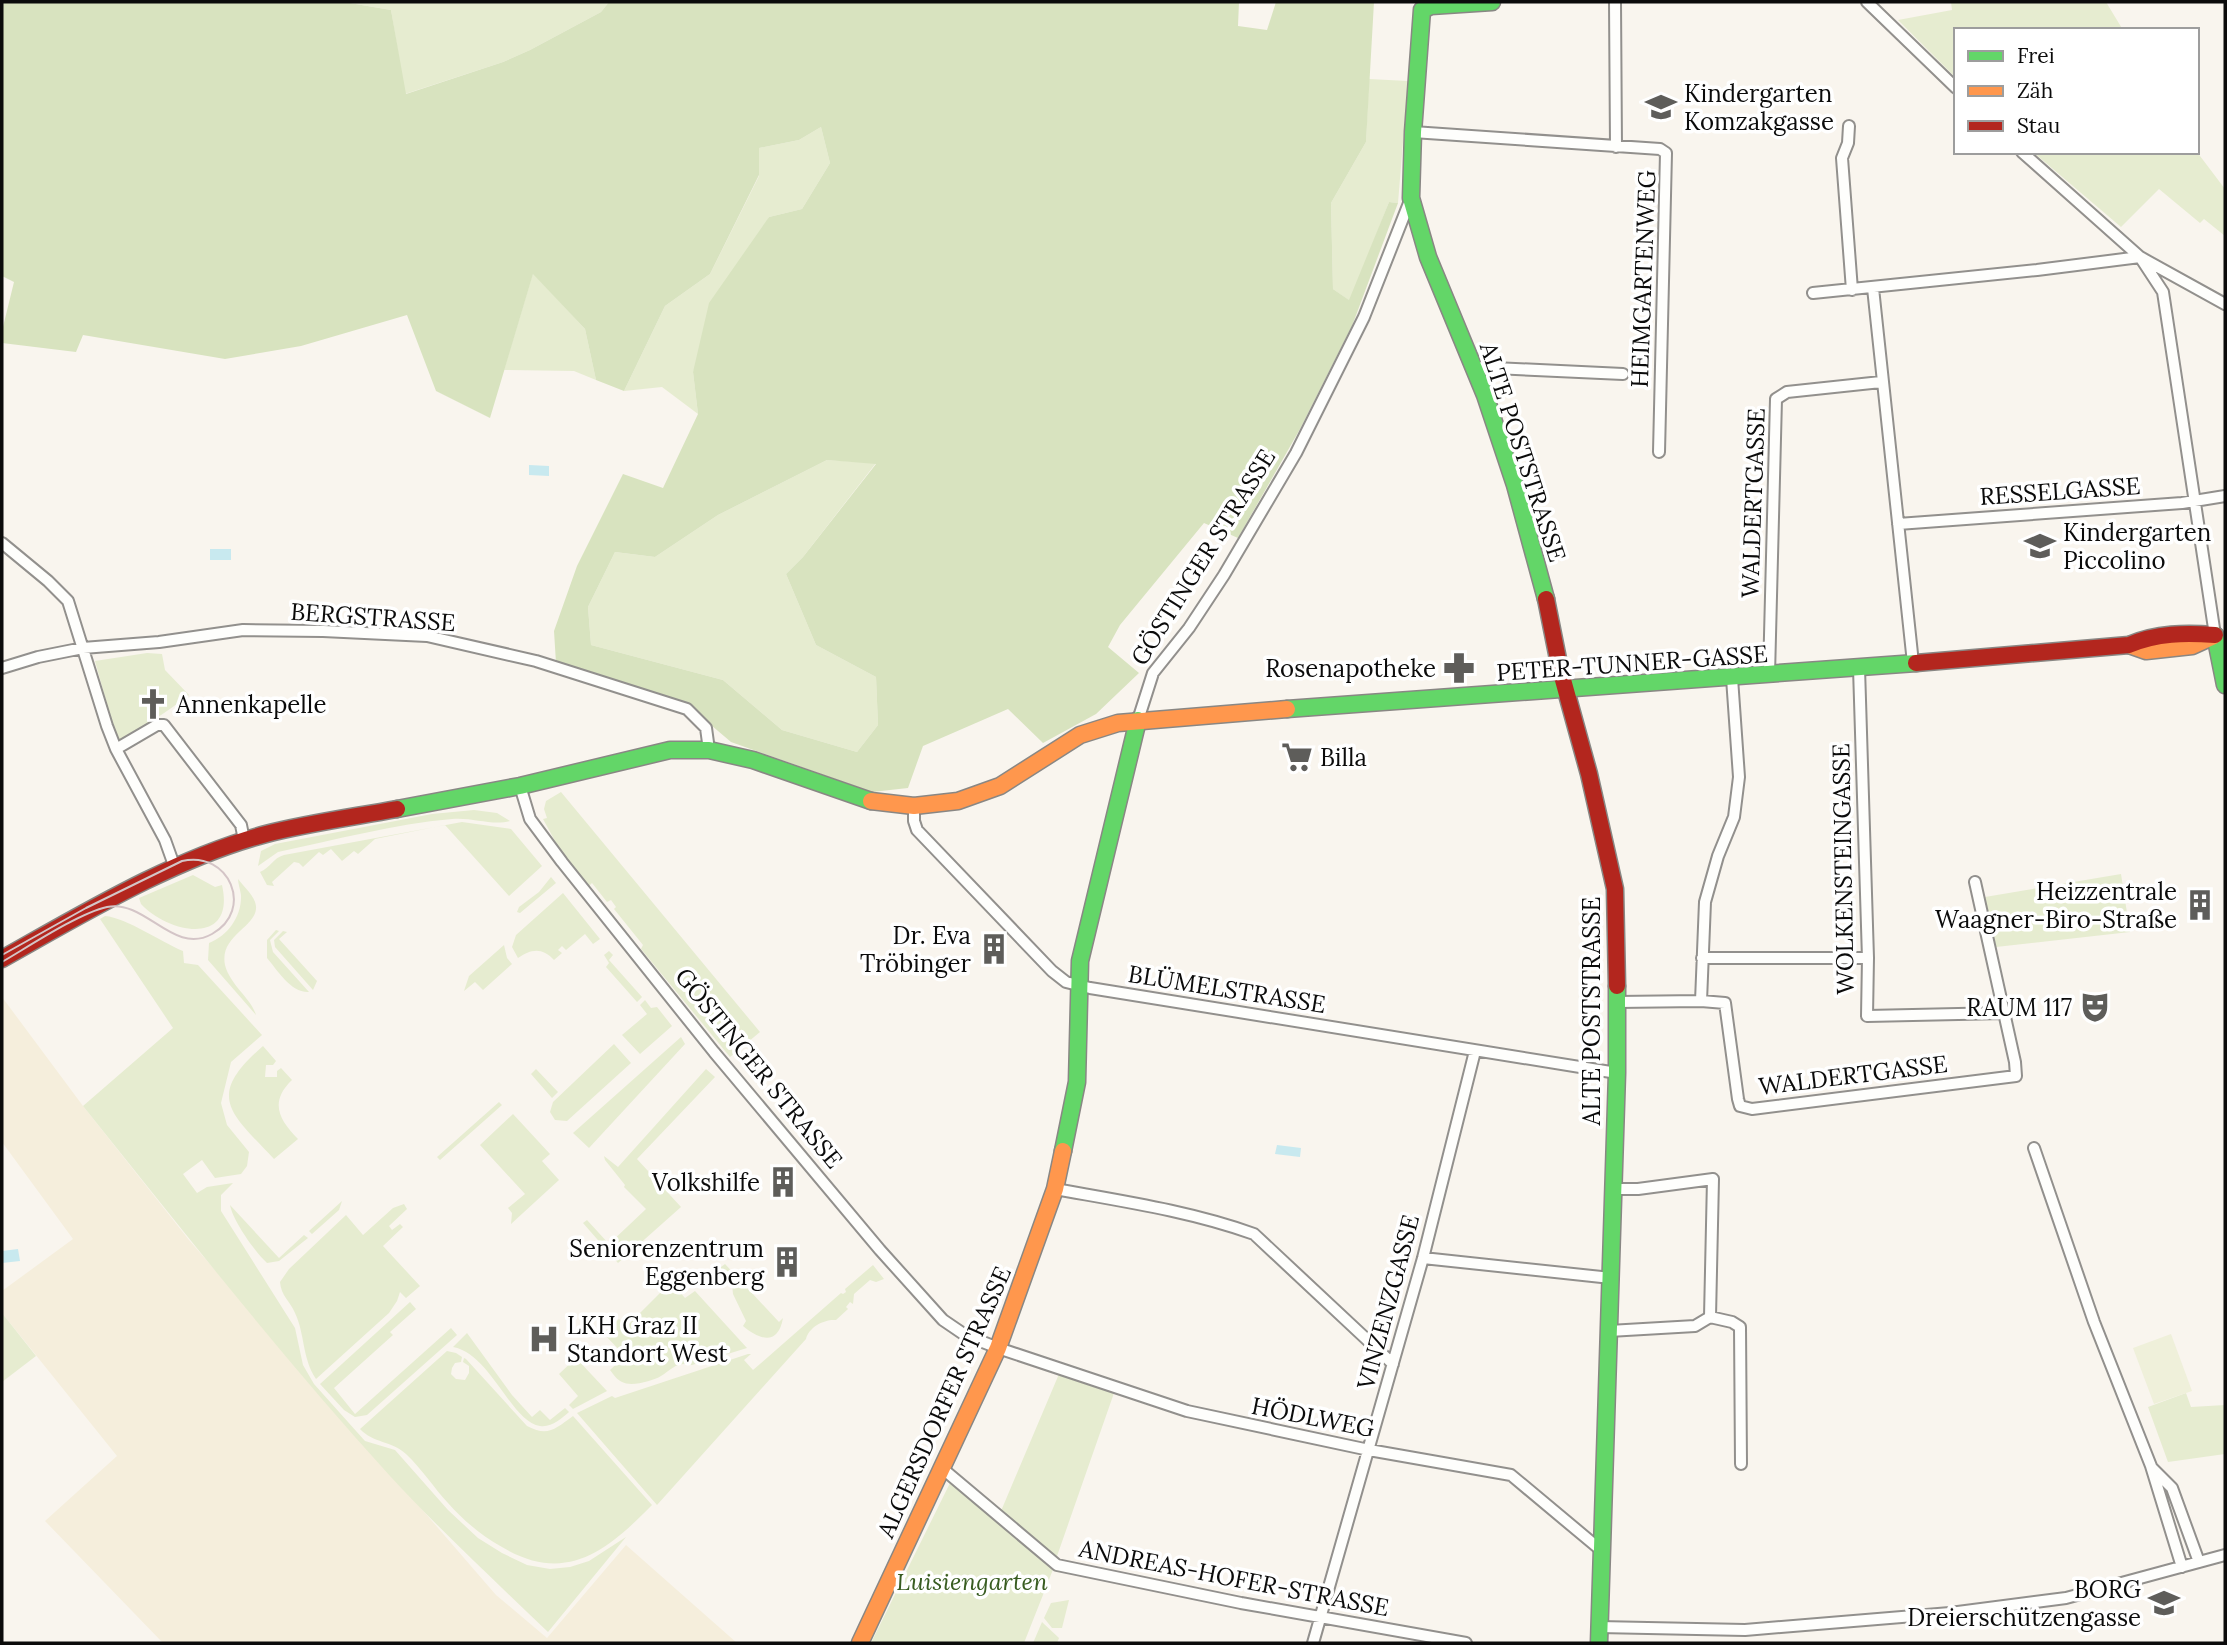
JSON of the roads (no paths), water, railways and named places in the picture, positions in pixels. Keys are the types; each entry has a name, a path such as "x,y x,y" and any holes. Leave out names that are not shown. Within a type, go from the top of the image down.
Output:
{"main road":[{"path":"1422,6 1492,2"},
{"name":"GÖSTINGER STRASSE","path":"1411,198 1422,6"},
{"name":"ALTE POSTSTRASSE","path":"1411,198 1428,257 1485,395 1515,485 1589,774 1615,889 1618,946 1617,1073 1599,1635"},
{"path":"2220,634 2225,685"},
{"name":"PETER-TUNNER-GASSE","path":"1138,720 1732,678 2129,645 2146,651 2192,646 2220,634"},
{"path":"2,959 80,915 193,859 244,840 344,818 520,786 670,750 709,750 753,760 870,801 914,806 958,801 1000,786 1080,735 1118,723 1138,720"},
{"name":"ALGERSDORFER STRASSE","path":"860,1643 998,1348 1055,1189 1077,1082 1080,961 1138,720"}],"street":[{"path":"1615,2 1616,147"},
{"path":"1867,2 1954,86"},
{"path":"1849,126 1848,143 1842,158 1852,290"},
{"name":"HEIMGARTENWEG","path":"1413,132 1660,149 1667,156 1659,452"},
{"path":"2024,154 2140,257 2225,304"},
{"name":"GÖSTINGER STRASSE","path":"1138,720 1153,673 1189,628 1224,575 1296,453 1364,317 1411,198"},
{"path":"1813,293 2140,257"},
{"path":"2140,257 2163,292 2193,500 2220,634"},
{"path":"1873,288 1913,663"},
{"name":"HEIMGARTENWEG","path":"1473,367 1622,374"},
{"name":"WALDERTGASSE","path":"1769,675 1776,400 1787,391 1881,382"},
{"name":"RESSELGASSE","path":"1898,524 2182,503 2225,496"},
{"path":"2,543 65,597 76,622 96,695 116,749 164,840 175,868"},
{"name":"BERGSTRASSE","path":"2,668 83,648 159,642 243,630 323,631 441,638 554,666 687,709 706,728 709,750"},
{"name":"WOLKENSTEINGASSE","path":"1859,668 1868,958 1867,1016 2004,1013"},
{"path":"1701,1001 1705,902 1718,856 1734,817 1739,777 1732,678"},
{"path":"116,749 157,725 164,725 241,825 244,840"},
{"name":"GÖSTINGER STRASSE","path":"520,786 530,819 562,862 714,1052 880,1250 943,1320 965,1335 998,1348"},
{"name":"BLÜMELSTRASSE","path":"914,806 917,831 1052,971 1066,982 1617,1073"},
{"path":"1975,882 2004,1013"},
{"path":"1702,957 1868,958"},
{"name":"WALDERTGASSE","path":"1617,1002 1725,1003 1738,1099 1740,1106 1752,1109 2016,1076 2004,1013"},
{"name":"VINZENZGASSE","path":"1314,1643 1423,1258 1475,1051"},
{"path":"2034,1148 2094,1322 2151,1466 2182,1567"},
{"path":"1612,1189 1638,1189 1713,1179 1710,1317"},
{"path":"1055,1189 1151,1207 1254,1234 1393,1364"},
{"path":"1423,1258 1611,1278"},
{"path":"1609,1331 1695,1325 1710,1317 1732,1322 1740,1327 1741,1464"},
{"name":"HÖDLWEG","path":"998,1348 1187,1411 1369,1450 1511,1475 1602,1551"},
{"path":"2151,1466 2172,1488 2199,1562"},
{"name":"ANDREAS-HOFER-STRASSE","path":"943,1469 1057,1565 1241,1603 1466,1643"},
{"path":"1599,1635 1745,1630 1950,1613 2066,1598 2225,1555"}],"water":[{"path":"529,465 549,466 549,476 529,475"},
{"path":"210,549 231,549 231,560 210,560"},
{"path":"1277,1145 1301,1148 1300,1157 1275,1154"},
{"path":"18,1249 20,1261 2,1263 2,1251"}],"tram line":[{"path":"2225,699 2225,708"},
{"path":"2,955 86,908 182,861 199,860 213,864 231,884 234,897 232,911 225,924 212,934 198,939 172,933 134,911 107,907 68,923 2,962"}],"place":[{"name":"Kindergarten Komzakgasse","path":"1661,107"},
{"name":"Kindergarten Piccolino","path":"2040,546"},
{"name":"Rosenapotheke","path":"1459,668"},
{"name":"Annenkapelle","path":"153,704"},
{"name":"Billa","path":"1297,757"},
{"name":"Heizzentrale Waagner-Biro-Straße","path":"2200,905"},
{"name":"Dr. Eva Tröbinger","path":"994,949"},
{"name":"RAUM 117","path":"2095,1007"},
{"name":"Volkshilfe","path":"783,1182"},
{"name":"Seniorenzentrum Eggenberg","path":"787,1262"},
{"name":"LKH Graz II Standort West","path":"544,1339"},
{"name":"BORG Dreierschützengasse","path":"2164,1603"}],"park label":[{"name":"Luisiengarten","path":"972,1581"}]}
